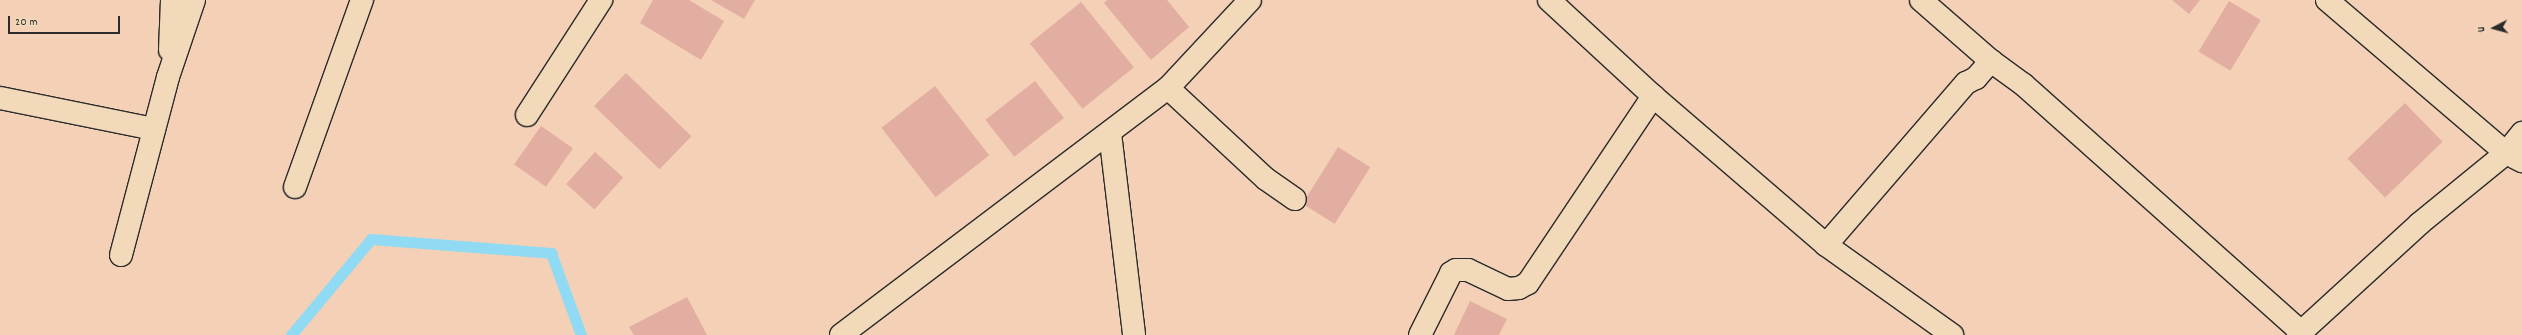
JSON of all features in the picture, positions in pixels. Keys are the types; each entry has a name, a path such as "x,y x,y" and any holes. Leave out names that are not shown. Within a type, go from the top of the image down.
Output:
{"street":[{"path":"168,77 172,0"},
{"path":"121,255 168,77 194,0"},
{"path":"295,187 362,0"},
{"path":"527,116 601,0"},
{"path":"841,335 1168,88 1250,0"},
{"path":"1548,0 1652,96 1826,245 1952,335"},
{"path":"1921,0 1991,61 2024,85 2299,334 2419,224 2514,157 2522,133"},
{"path":"2326,0 2514,157"},
{"path":"1826,245 1966,83 1976,78 1991,61"},
{"path":"1168,88 1266,179 1296,199"},
{"path":"1420,335 1451,274 1456,270 1468,270 1508,289 1520,288 1528,283 1652,96"},
{"path":"0,98 154,129"},
{"path":"1110,133 1134,335"}],"building":[{"path":"653,0 689,0 724,21 701,60 640,23"},
{"path":"711,0 755,0 744,19"},
{"path":"1107,0 1167,0 1189,27 1151,60 1104,3"},
{"path":"2172,0 2200,0 2189,14"},
{"path":"2229,1 2261,20 2230,71 2199,52"},
{"path":"1081,2 1134,67 1083,109 1030,44"},
{"path":"626,73 691,136 660,169 594,106"},
{"path":"1035,81 1064,118 1014,157 985,120"},
{"path":"935,86 989,155 936,197 881,128"},
{"path":"2405,103 2443,142 2385,197 2347,159"},
{"path":"541,126 573,148 546,187 514,165"},
{"path":"1338,147 1370,167 1335,224 1302,204"},
{"path":"595,152 623,177 594,209 566,184"},
{"path":"687,297 707,335 634,335 629,327"},
{"path":"1470,301 1507,319 1499,335 1454,335"}],"waterway":[{"path":"291,335 371,239 551,253 581,335"}]}
